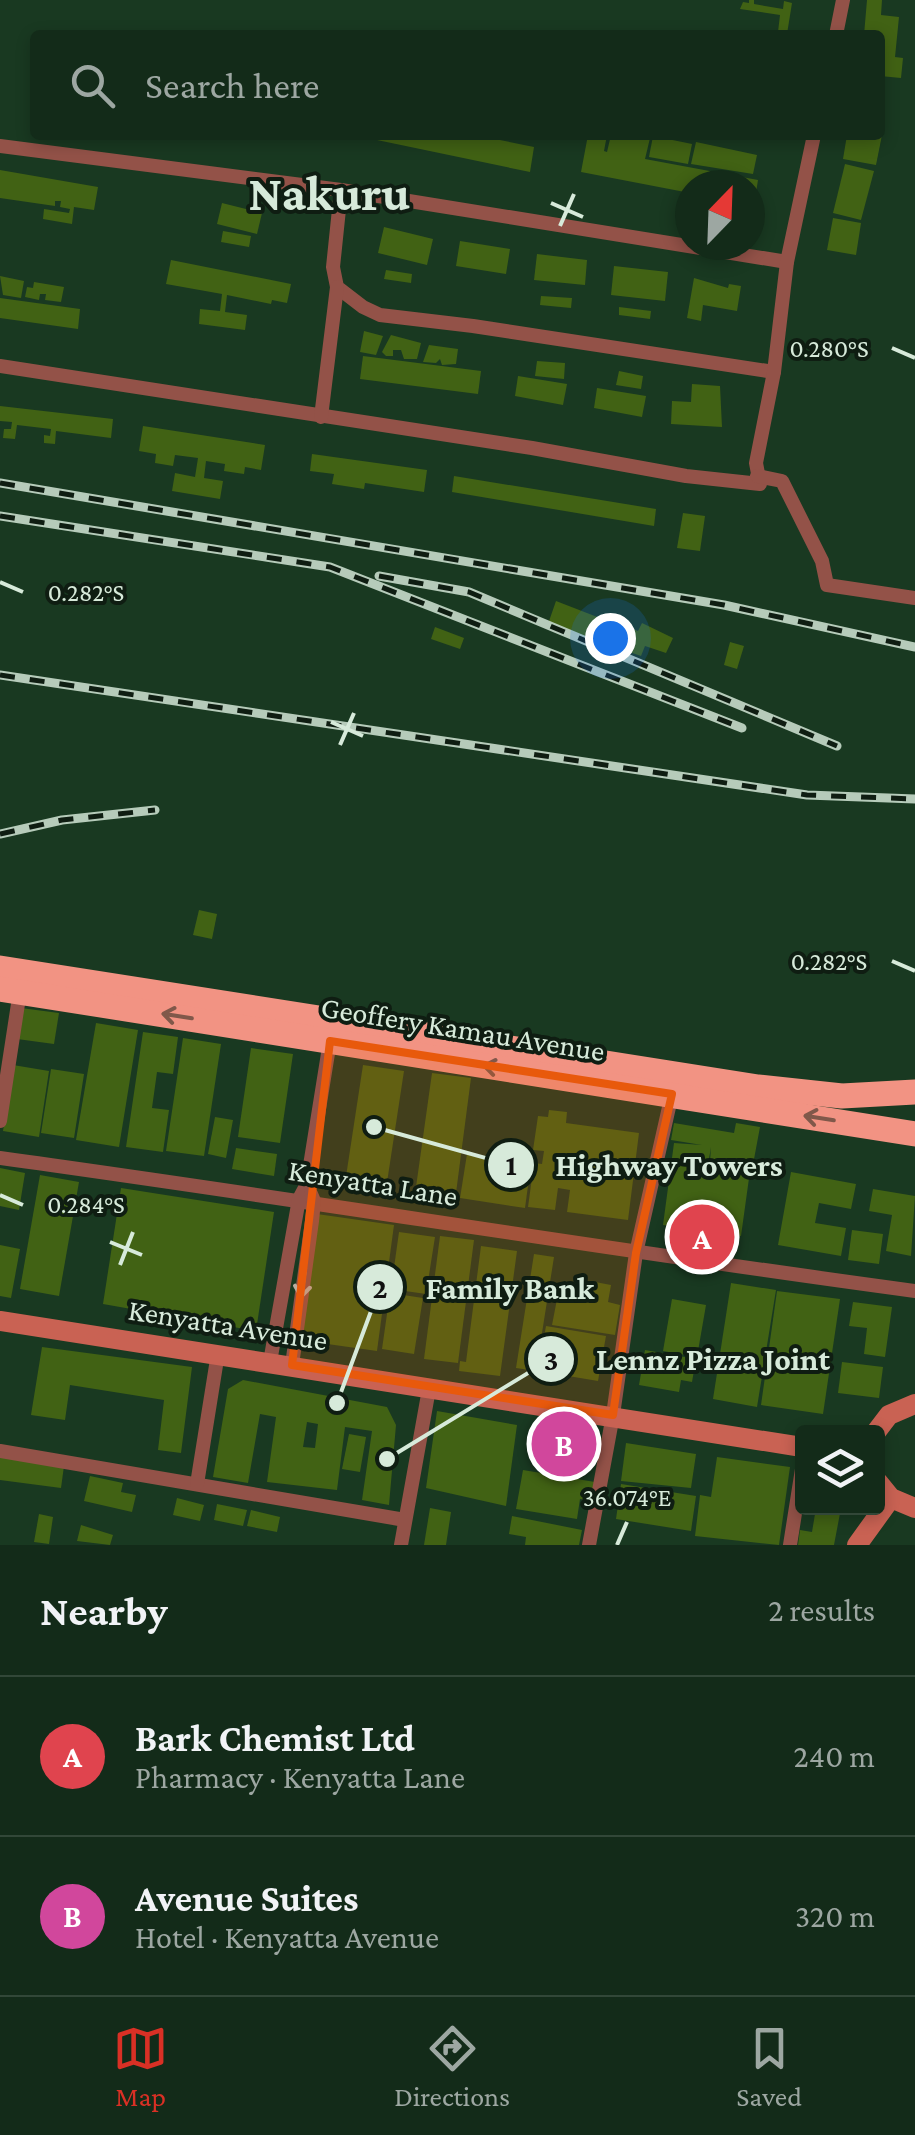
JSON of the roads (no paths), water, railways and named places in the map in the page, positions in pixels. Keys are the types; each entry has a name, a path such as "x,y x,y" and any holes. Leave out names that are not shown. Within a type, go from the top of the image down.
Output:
{"highway":[{"name":"Geoffery Kamau Avenue","path":"0,968 758,1087 842,1096 915,1092"},
{"name":"Geoffery Kamau Avenue","path":"10,990 915,1134"}],"street":[{"path":"837,30 843,0"},
{"path":"0,366 532,448 723,482 760,484 756,463 774,372 786,262 813,140"},
{"path":"0,146 342,190 786,262"},
{"path":"321,417 337,288 332,267 342,190"},
{"path":"337,288 380,314 774,372"},
{"path":"758,476 782,481 822,562 827,584 915,598"},
{"path":"0,1120 10,990"},
{"path":"281,1364 330,1041"},
{"path":"588,1545 614,1415 636,1253 672,1094"},
{"name":"Kenyatta Lane","path":"0,1158 915,1291"},
{"path":"281,1364 307,1200"},
{"name":"Kenyatta Avenue","path":"0,1321 795,1446"},
{"path":"197,1484 218,1353"},
{"path":"401,1545 430,1388"},
{"path":"881,1425 889,1415 915,1404"},
{"path":"0,1451 406,1520"},
{"path":"885,1491 915,1508"},
{"path":"790,1545 795,1513"},
{"path":"857,1545 872,1515"}],"railway":[{"path":"0,483 724,605 915,647"},
{"path":"0,516 330,567 742,728"},
{"path":"379,576 469,592 837,746"},
{"path":"0,675 807,795 915,799"},
{"path":"0,834 62,820 155,810"}],"place":[{"name":"Highway Towers","path":"374,1127"},
{"name":"Bark Chemist Ltd","path":"702,1237"},
{"name":"Family Bank","path":"337,1403"},
{"name":"Avenue Suites","path":"564,1444"},
{"name":"Lennz Pizza Joint","path":"387,1459"}],"district":[{"name":"Nakuru","path":"329,192"}]}
